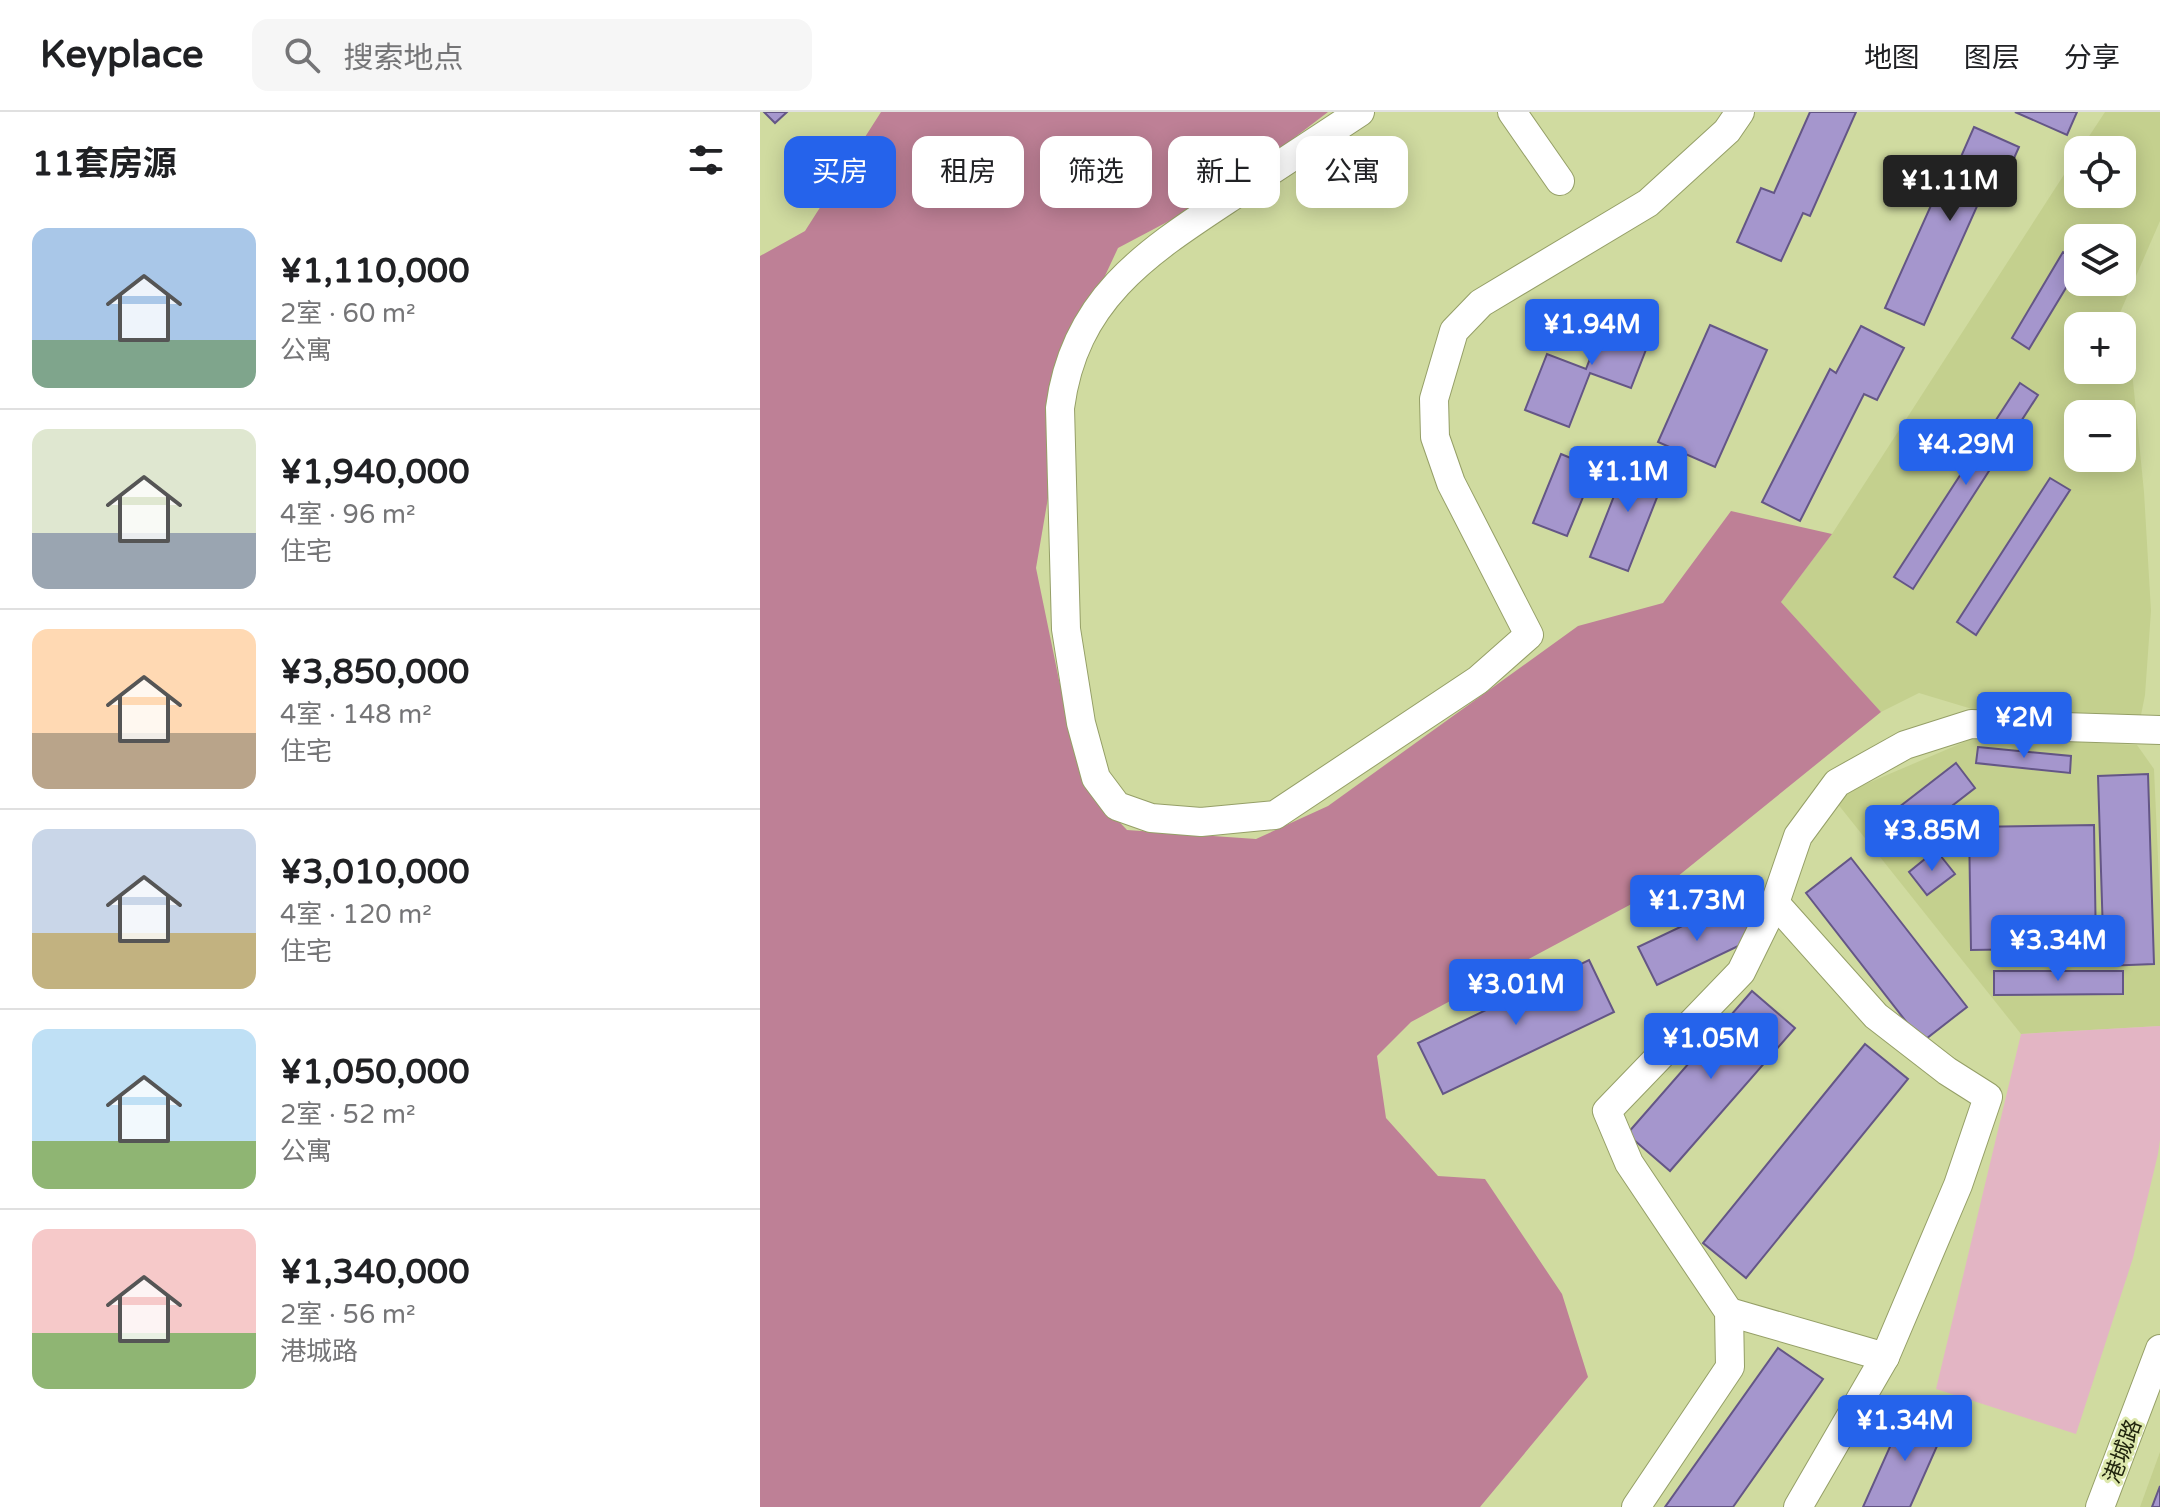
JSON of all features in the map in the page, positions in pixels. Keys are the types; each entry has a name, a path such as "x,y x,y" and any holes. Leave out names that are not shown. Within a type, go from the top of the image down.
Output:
{"street":[{"path":"1360,112 1168,238 1120,279 1100,304 1078,341 1064,381 1060,408 1066,629 1081,723 1096,778 1117,806 1151,818 1201,822 1275,815 1478,680 1529,635 1451,483 1435,437 1434,399 1454,331 1481,303 1648,203 1727,131 1740,112"},
{"path":"1512,112 1560,181"},
{"path":"1636,1507 1730,1367 1729,1312 1629,1163 1607,1111 1741,972 1775,903 1798,836 1837,783 1905,745 1971,724 2160,730"},
{"path":"1775,903 1876,1016 1947,1071 1988,1097 1958,1185 1885,1357 1798,1507"},
{"path":"1729,1312 1885,1357"},
{"name":"港城路","path":"2100,1507 2160,1349"}],"shaded area":[{"path":"881,112 1328,112 1280,149 1280,136 1168,136 1168,208 1194,208 1118,248 1075,340 1036,568 1059,680 1089,790 1127,830 1256,839 1328,806 1578,626 1663,603 1731,511 1832,534 1781,602 1881,712 1667,885 1411,1022 1377,1056 1386,1118 1438,1176 1485,1179 1562,1294 1588,1377 1480,1507 760,1507 760,256 805,231 820,208 896,208 896,136 866,136"},
{"path":"2105,112 2160,112 2160,221 2136,276 2136,224 2064,224 2064,296 2127,296 2120,312 2064,312 2064,384 2133,384 2135,400 2064,400 2064,472 2136,472 2136,411 2151,611 2145,695 2140,720 1982,712 1919,693 1881,712 1781,602 1832,534 2064,175 2064,208 2136,208 2136,136 2089,136"},
{"path":"1976,737 2137,745 2154,769 2160,902 2160,1026 2021,1034 1833,798"},
{"path":"2160,1026 2158,1154 2133,1258 2076,1434 1936,1389 2021,1034"},
{"path":"2160,1452 2160,1507 2140,1507"}],"building":[{"path":"764,112 787,112 775,123"},
{"path":"1810,112 1856,112 1810,216 1803,213 1781,261 1737,242 1761,188 1774,193"},
{"path":"2015,112 2077,112 2067,135"},
{"path":"1974,127 2019,147 1995,201 1982,195 1924,325 1885,308 1946,172 1953,175"},
{"path":"2064,253 2064,291 2029,349 2012,338"},
{"path":"1610,306 1656,324 1631,388 1590,373 1569,427 1525,410 1547,354 1586,369"},
{"path":"1710,325 1767,350 1715,467 1658,442"},
{"path":"1861,326 1904,348 1877,400 1864,394 1800,521 1762,502 1830,369 1836,373"},
{"path":"2020,383 2038,395 1913,589 1894,577"},
{"path":"1561,454 1595,468 1567,536 1533,523"},
{"path":"1629,458 1667,472 1628,571 1590,557"},
{"path":"2050,478 2070,490 1976,635 1957,622"},
{"path":"1978,747 2071,756 2070,773 1976,763"},
{"path":"1956,763 1975,788 1904,843 1885,818"},
{"path":"2148,774 2154,964 2104,966 2098,776"},
{"path":"2094,825 2096,948 1971,950 1969,827"},
{"path":"1936,850 1955,874 1927,895 1909,872"},
{"path":"1851,858 1967,1007 1922,1042 1806,893"},
{"path":"1737,900 1755,938 1657,985 1638,947"},
{"path":"1589,960 1614,1012 1443,1094 1418,1043"},
{"path":"1994,971 2123,971 2123,994 1994,995"},
{"path":"1752,991 1795,1028 1670,1171 1627,1134"},
{"path":"1865,1044 1908,1079 1746,1278 1703,1243"},
{"path":"1778,1348 1823,1379 1733,1507 1665,1507"},
{"path":"1906,1411 1945,1428 1910,1507 1863,1507"},
{"path":"2160,1486 2160,1507 2152,1507"}]}
